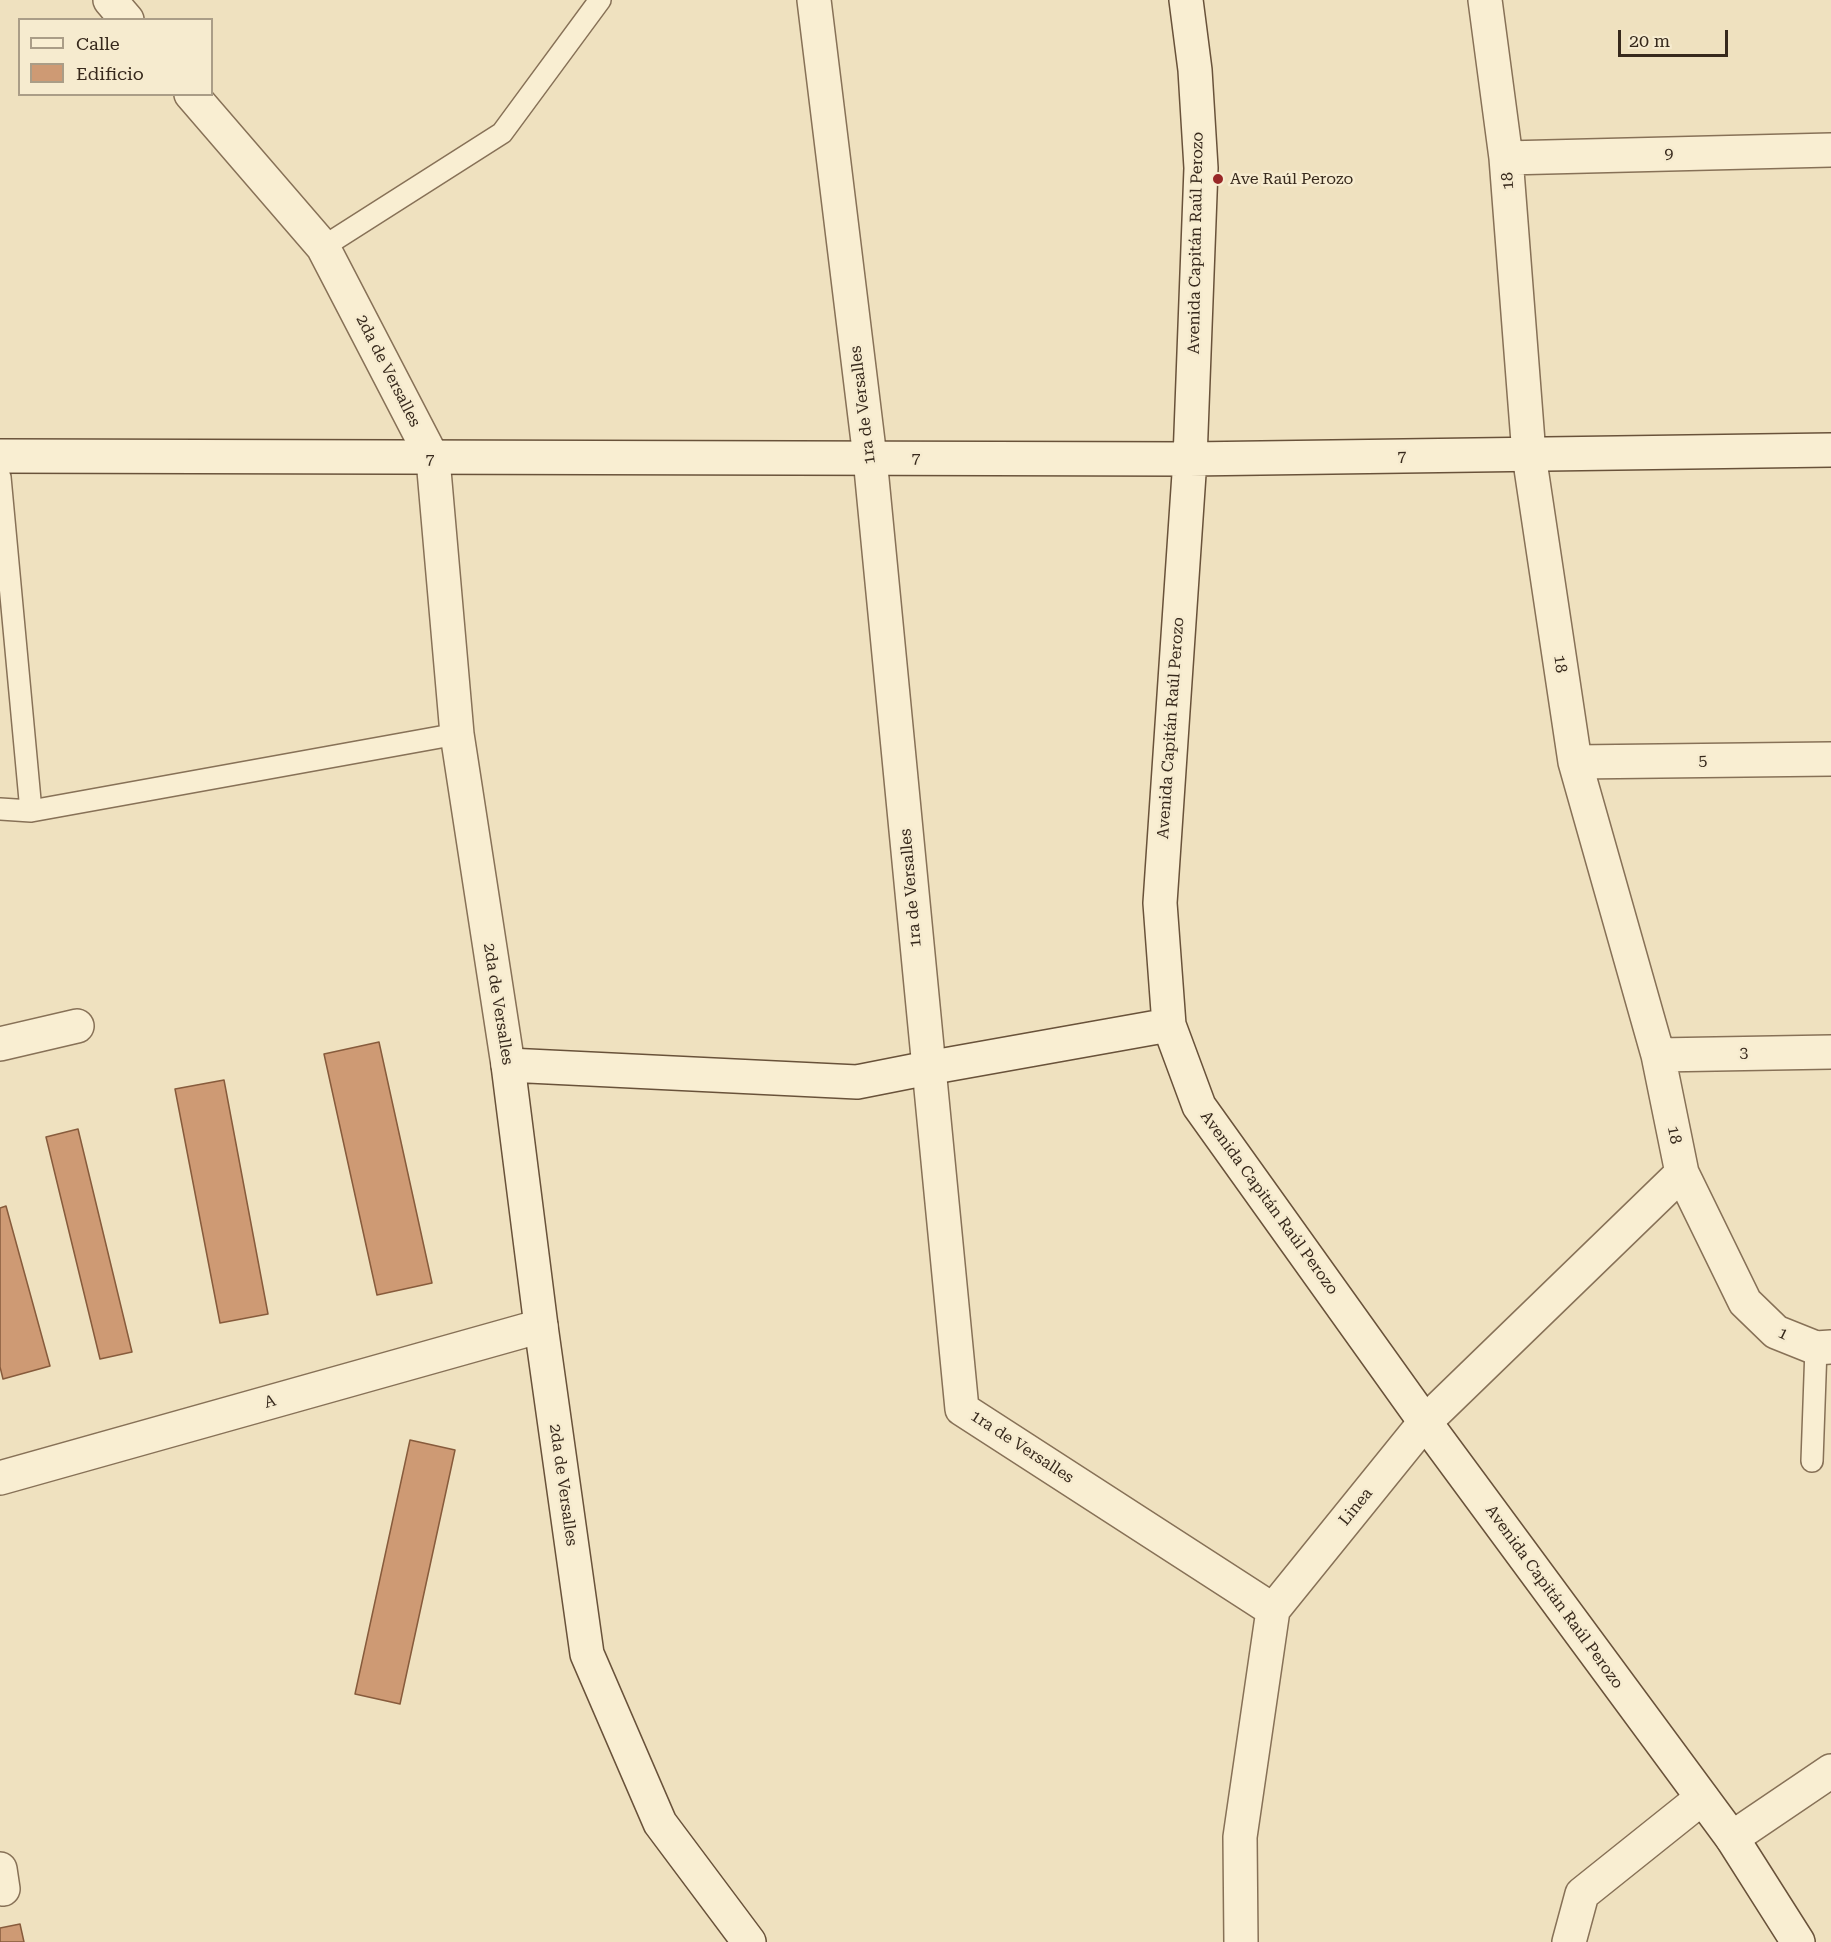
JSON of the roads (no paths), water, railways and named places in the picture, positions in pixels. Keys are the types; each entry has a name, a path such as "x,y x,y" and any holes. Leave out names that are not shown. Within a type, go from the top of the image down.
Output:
{"street":[{"path":"110,0 125,18"},
{"name":"1ra de Versalles","path":"814,0 870,458 962,1409 1274,1610"},
{"name":"Avenida Capitán Raúl Perozo","path":"1186,0 1195,69 1201,168 1190,459 1160,903 1169,1025 1199,1106 1425,1422 1732,1838 1798,1942"},
{"name":"18","path":"1485,0 1506,158 1529,455 1575,762 1658,1054 1682,1173 1745,1302"},
{"name":"2da de Versalles","path":"193,96 323,247 433,459 457,734 508,1065 541,1326 587,1654 660,1823 749,1942"},
{"name":"9","path":"1506,158 1831,150"},
{"name":"7","path":"0,456 433,459 1190,459 1831,450"},
{"name":"5","path":"1575,762 1831,759"},
{"path":"508,1065 857,1082 1169,1025"},
{"path":"0,1044 77,1026"},
{"name":"3","path":"1658,1054 1831,1052"},
{"name":"Linea","path":"1274,1610 1425,1422 1682,1173"},
{"name":"1","path":"1745,1302 1776,1332 1823,1348"},
{"name":"A","path":"0,1478 541,1326"},
{"path":"1241,1942 1240,1837 1274,1610"},
{"path":"1732,1838 1831,1772"},
{"path":"1569,1942 1582,1894 1702,1798"}],"lane":[{"path":"323,247 502,133 600,0"},
{"path":"0,477 32,812"},
{"path":"0,809 32,812 457,734"},
{"path":"1812,1461 1823,1348"}],"place":[{"name":"Ave Raúl Perozo","path":"1218,179"}]}
